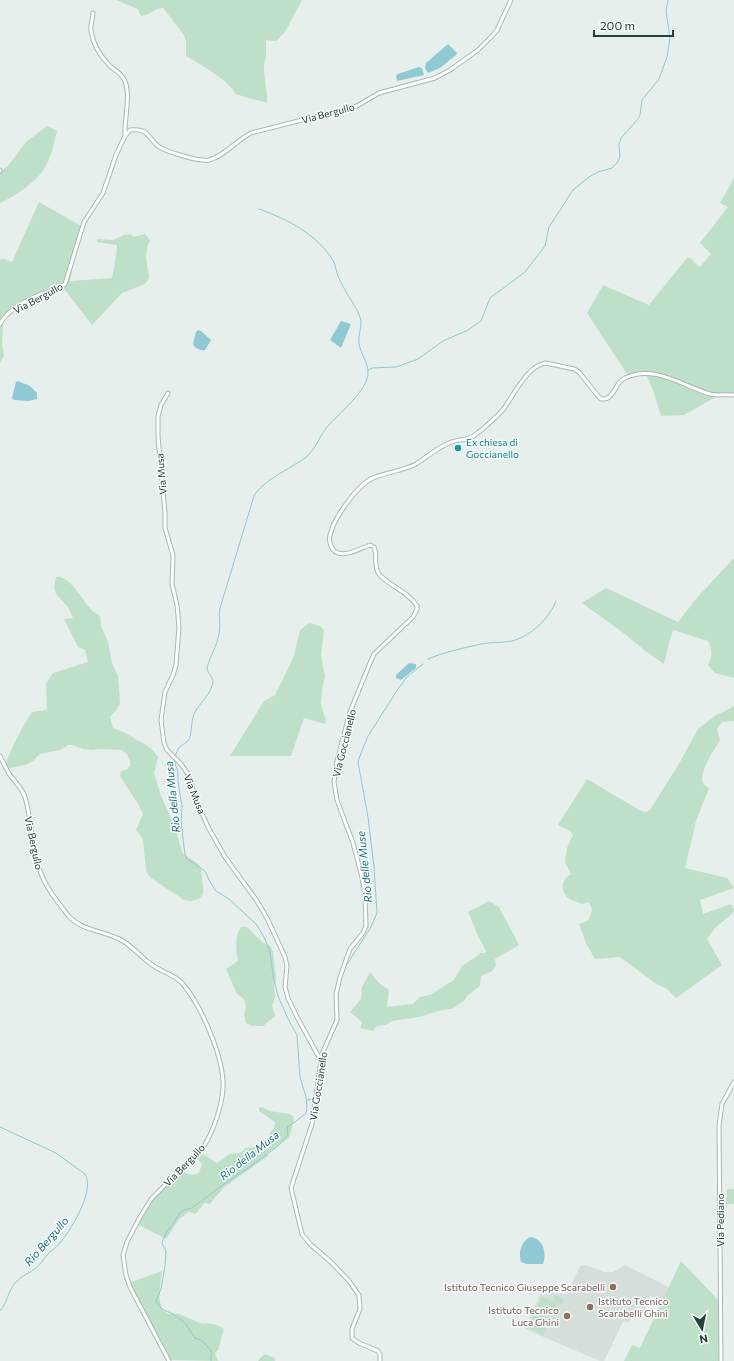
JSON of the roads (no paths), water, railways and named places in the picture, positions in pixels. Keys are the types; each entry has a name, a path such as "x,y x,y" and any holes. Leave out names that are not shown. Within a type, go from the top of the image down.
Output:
{"street":[{"name":"Via Bergullo","path":"125,136 130,130 140,130 150,136 157,145 164,150 200,160 213,159 251,133 357,106 379,93 435,78 450,70 478,50 493,36 511,0"},
{"name":"Via Bergullo","path":"0,324 4,316 20,306 65,284 84,222 102,194 125,136 128,98 126,86 121,74 107,62 96,47 91,30 93,13"},
{"name":"Via Goccianello","path":"380,1361 378,1351 359,1343 352,1338 352,1330 360,1310 359,1295 349,1281 331,1262 311,1245 302,1234 291,1192 292,1182 312,1124 321,1060 325,1046 337,1020 336,991 345,959 350,949 365,930 366,920 361,871 337,800 334,782 337,761 350,712 374,654 413,618 417,609 416,603 379,574 376,566 376,554 374,547 370,546 340,553 332,547 330,534 336,519 342,510 367,480 410,466 449,443 474,436 502,410 519,385 536,367 543,363 566,367 579,372 598,396 605,400 610,396 615,386 622,379 641,374 668,378 716,396 725,394 734,395"},
{"name":"Via Musa","path":"168,393 159,410 157,420 165,528 173,555 172,584 177,606 179,633 174,675 165,692 161,720 164,743 167,750 188,774 206,822 225,856 257,901 267,918 285,957 287,966 285,987 286,995 321,1060"},
{"name":"Via Bergullo","path":"0,756 24,797 41,875 66,913 78,925 114,936 124,942 151,964 172,975 181,983 207,1024 220,1063 223,1083 221,1098 216,1119 208,1139 204,1146 147,1204 127,1242 123,1255 126,1275 130,1287 169,1361"},
{"name":"Via Pediano","path":"721,1361 719,1126 722,1104 734,1082"}],"water":[{"path":"448,44 457,53 456,55 440,68 428,73 425,68 426,63"},
{"path":"419,67 422,68 424,75 397,81 396,76 398,74"},
{"path":"341,321 351,324 341,348 330,340"},
{"path":"198,330 211,340 205,350 198,349 193,344 196,332"},
{"path":"18,381 30,386 37,393 37,399 29,401 14,400 12,398 16,382"},
{"path":"409,663 416,664 416,668 401,680 396,678 396,675"},
{"path":"530,1237 538,1240 543,1247 543,1264 527,1264 521,1262 520,1255 522,1244"}],"waterway":[{"path":"368,370 372,368 396,367 418,359 443,341 468,330 481,321 490,298 525,272 545,246 549,227 573,190 589,177 598,172 612,168 617,163 620,157 619,145 621,138 638,119 642,100 659,79 667,57 670,38 666,11 668,0"},
{"name":"Rio della Musa","path":"175,757 179,748 188,741 194,714 212,687 213,680 207,668 219,634 220,608 254,496 263,485 309,454 327,427 358,394 367,379 368,368 359,343 361,325 360,318 337,274 334,262 327,252 311,236 291,223 259,209"},
{"name":"Rio delle Muse","path":"428,659 447,652 481,644 508,642 519,639 532,631 544,620 553,608 556,601"},
{"name":"Rio delle Muse","path":"344,969 371,927 377,913 374,867 368,817 358,762 368,736 398,689 407,677 423,664"},
{"name":"Rio della Musa","path":"174,760 178,772 182,807 181,822 186,858 205,871 216,891 229,899 256,924 264,937 270,952 278,996 297,1035 300,1077 307,1106 306,1113 287,1127 288,1135 278,1146 192,1208 184,1210 179,1214 163,1240 162,1243 166,1251 165,1266 161,1289 156,1301 162,1309 173,1314 185,1323 195,1338 201,1340 209,1348 211,1351 211,1361"},
{"name":"Rio delle Muse","path":"331,1036 337,1025 339,1015 338,994"},
{"name":"Rio delle Muse","path":"317,1099 320,1097 325,1050"},
{"name":"Rio delle Muse","path":"307,1100 314,1099"},
{"name":"Rio Bergullo","path":"0,1127 56,1153 85,1174 87,1182 87,1191 84,1202 67,1234 34,1270 20,1278 13,1285 5,1304 0,1311"}],"place":[{"name":"Ex chiesa di Goccianello","path":"458,448"},
{"name":"Istituto Tecnico Giuseppe Scarabelli","path":"613,1287"},
{"name":"Istituto Tecnico Scarabelli Ghini","path":"590,1307"},
{"name":"Istituto Tecnico Luca Ghini","path":"567,1316"}]}
